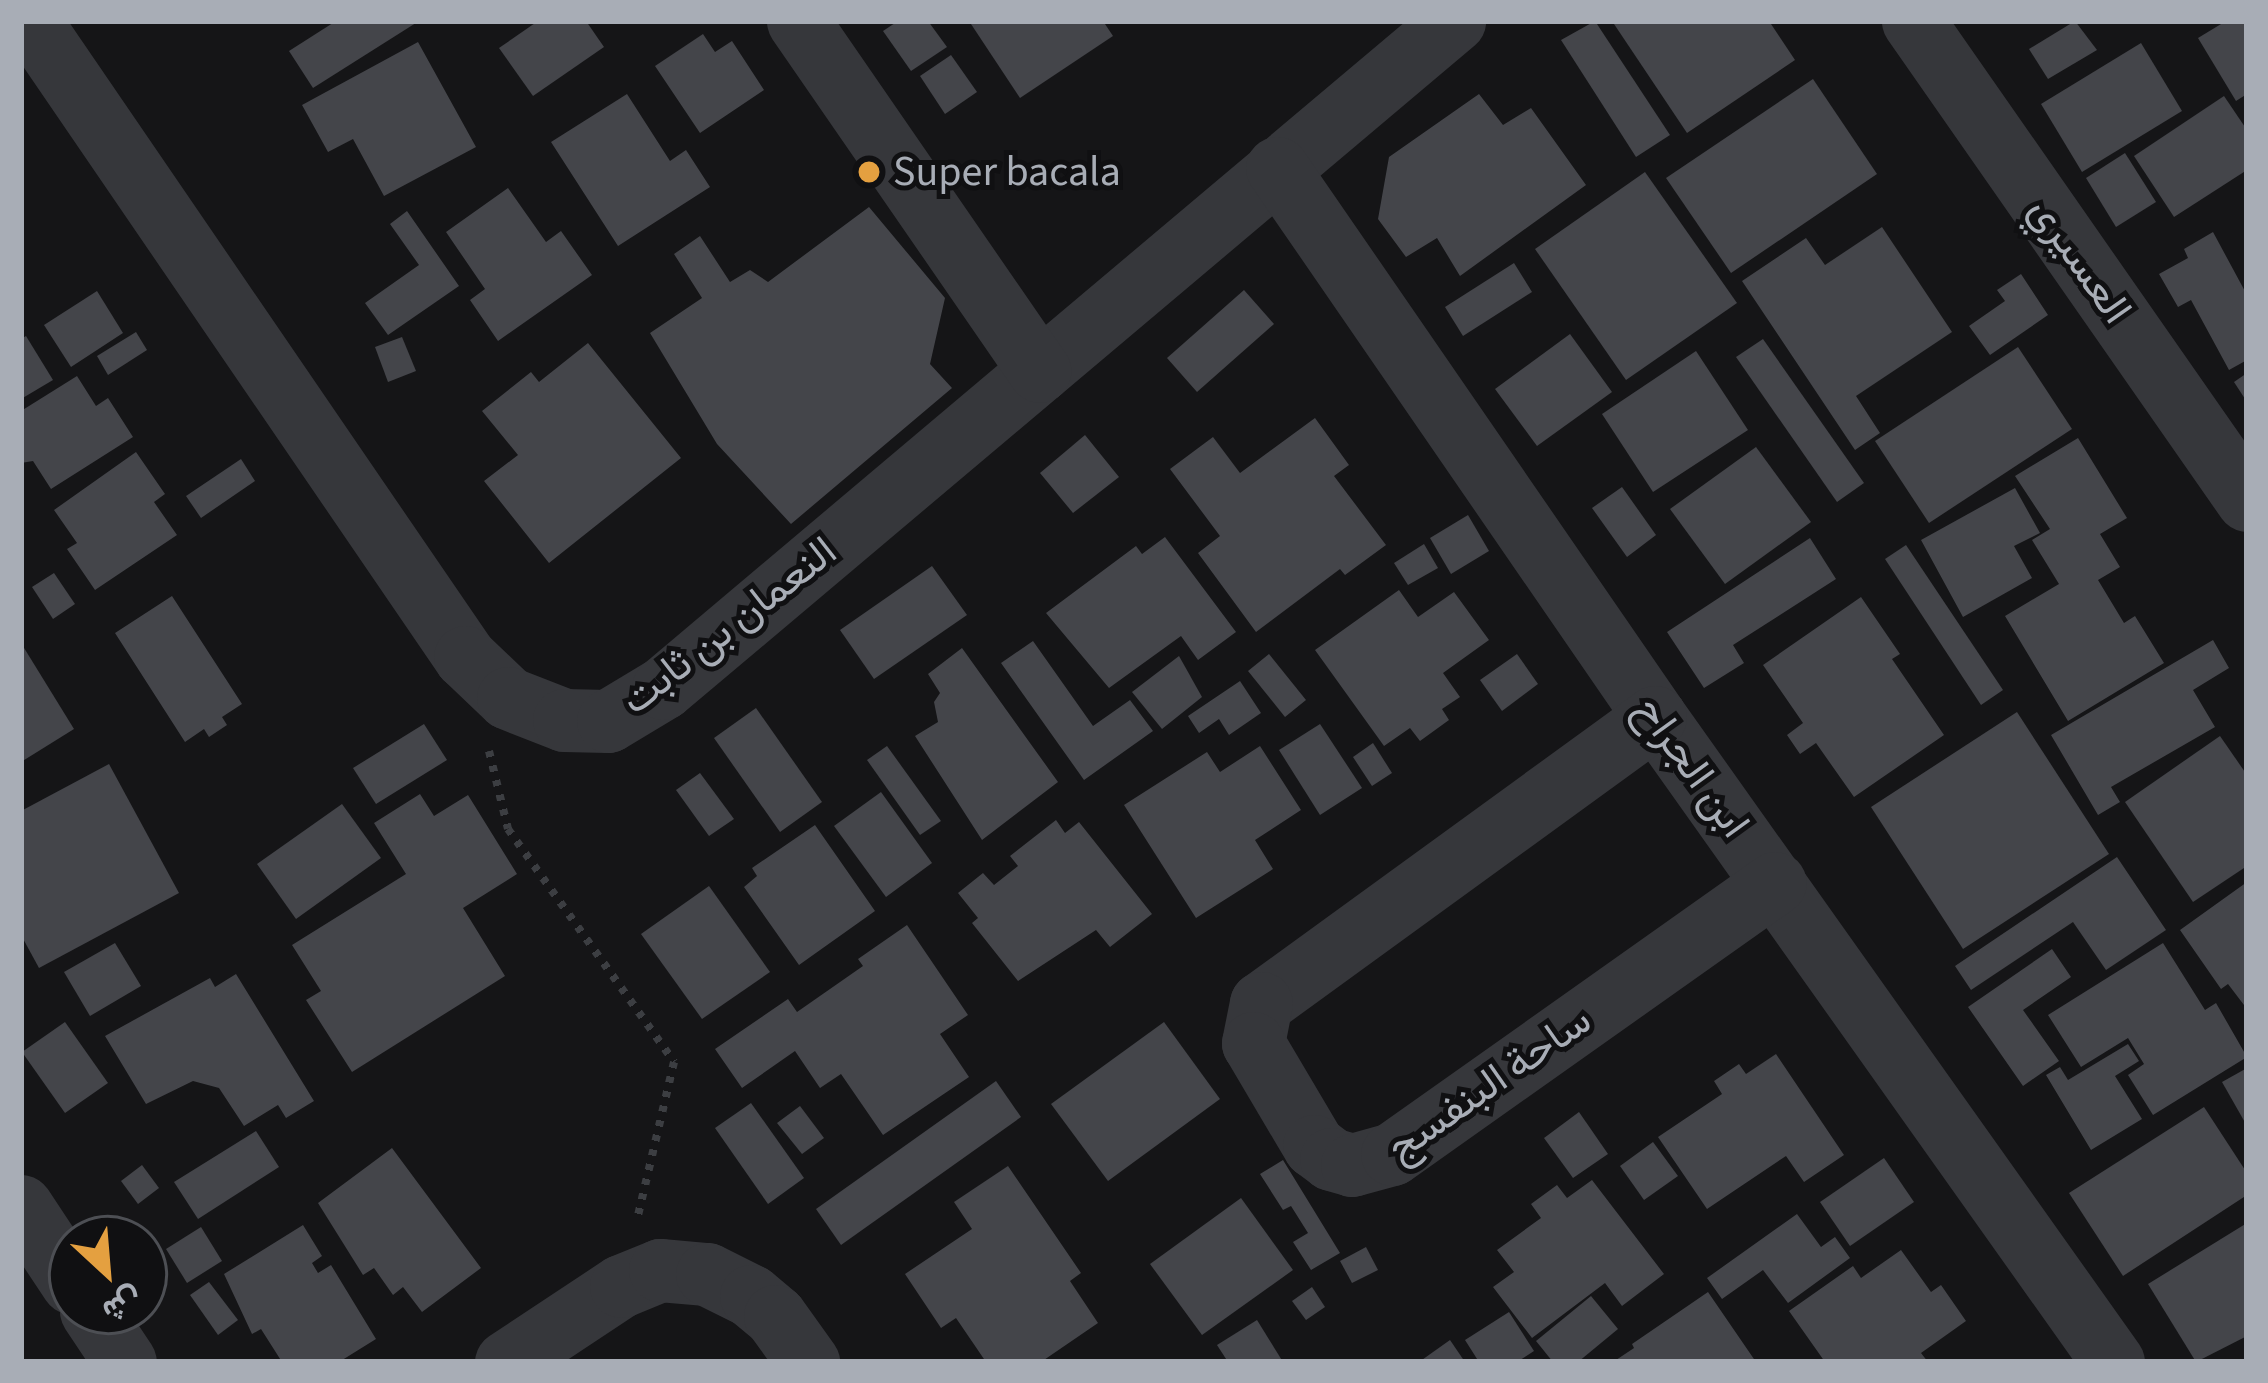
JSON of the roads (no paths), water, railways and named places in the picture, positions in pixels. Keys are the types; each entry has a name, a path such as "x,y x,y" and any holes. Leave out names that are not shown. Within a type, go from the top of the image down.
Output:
{"street":[{"name":"النعمان بن ثابت","path":"30,21 465,657 508,698 563,720 608,721 663,688 1454,21"},
{"path":"798,21 1039,371"},
{"name":"العسيري","path":"1912,21 2247,500"},
{"name":"ابن الجراح","path":"1276,168 2102,1358"},
{"name":"ساحة البنفسج","path":"1655,717 1262,1003 1253,1043 1314,1146 1331,1160 1352,1165 1392,1154 1775,884"},
{"path":"21,1206 48,1246"},
{"path":"506,1362 621,1286 660,1270 707,1274 775,1316 808,1362"},
{"path":"107,1335 125,1362"}],"place":[{"name":"Super bacala","path":"869,172"}]}
